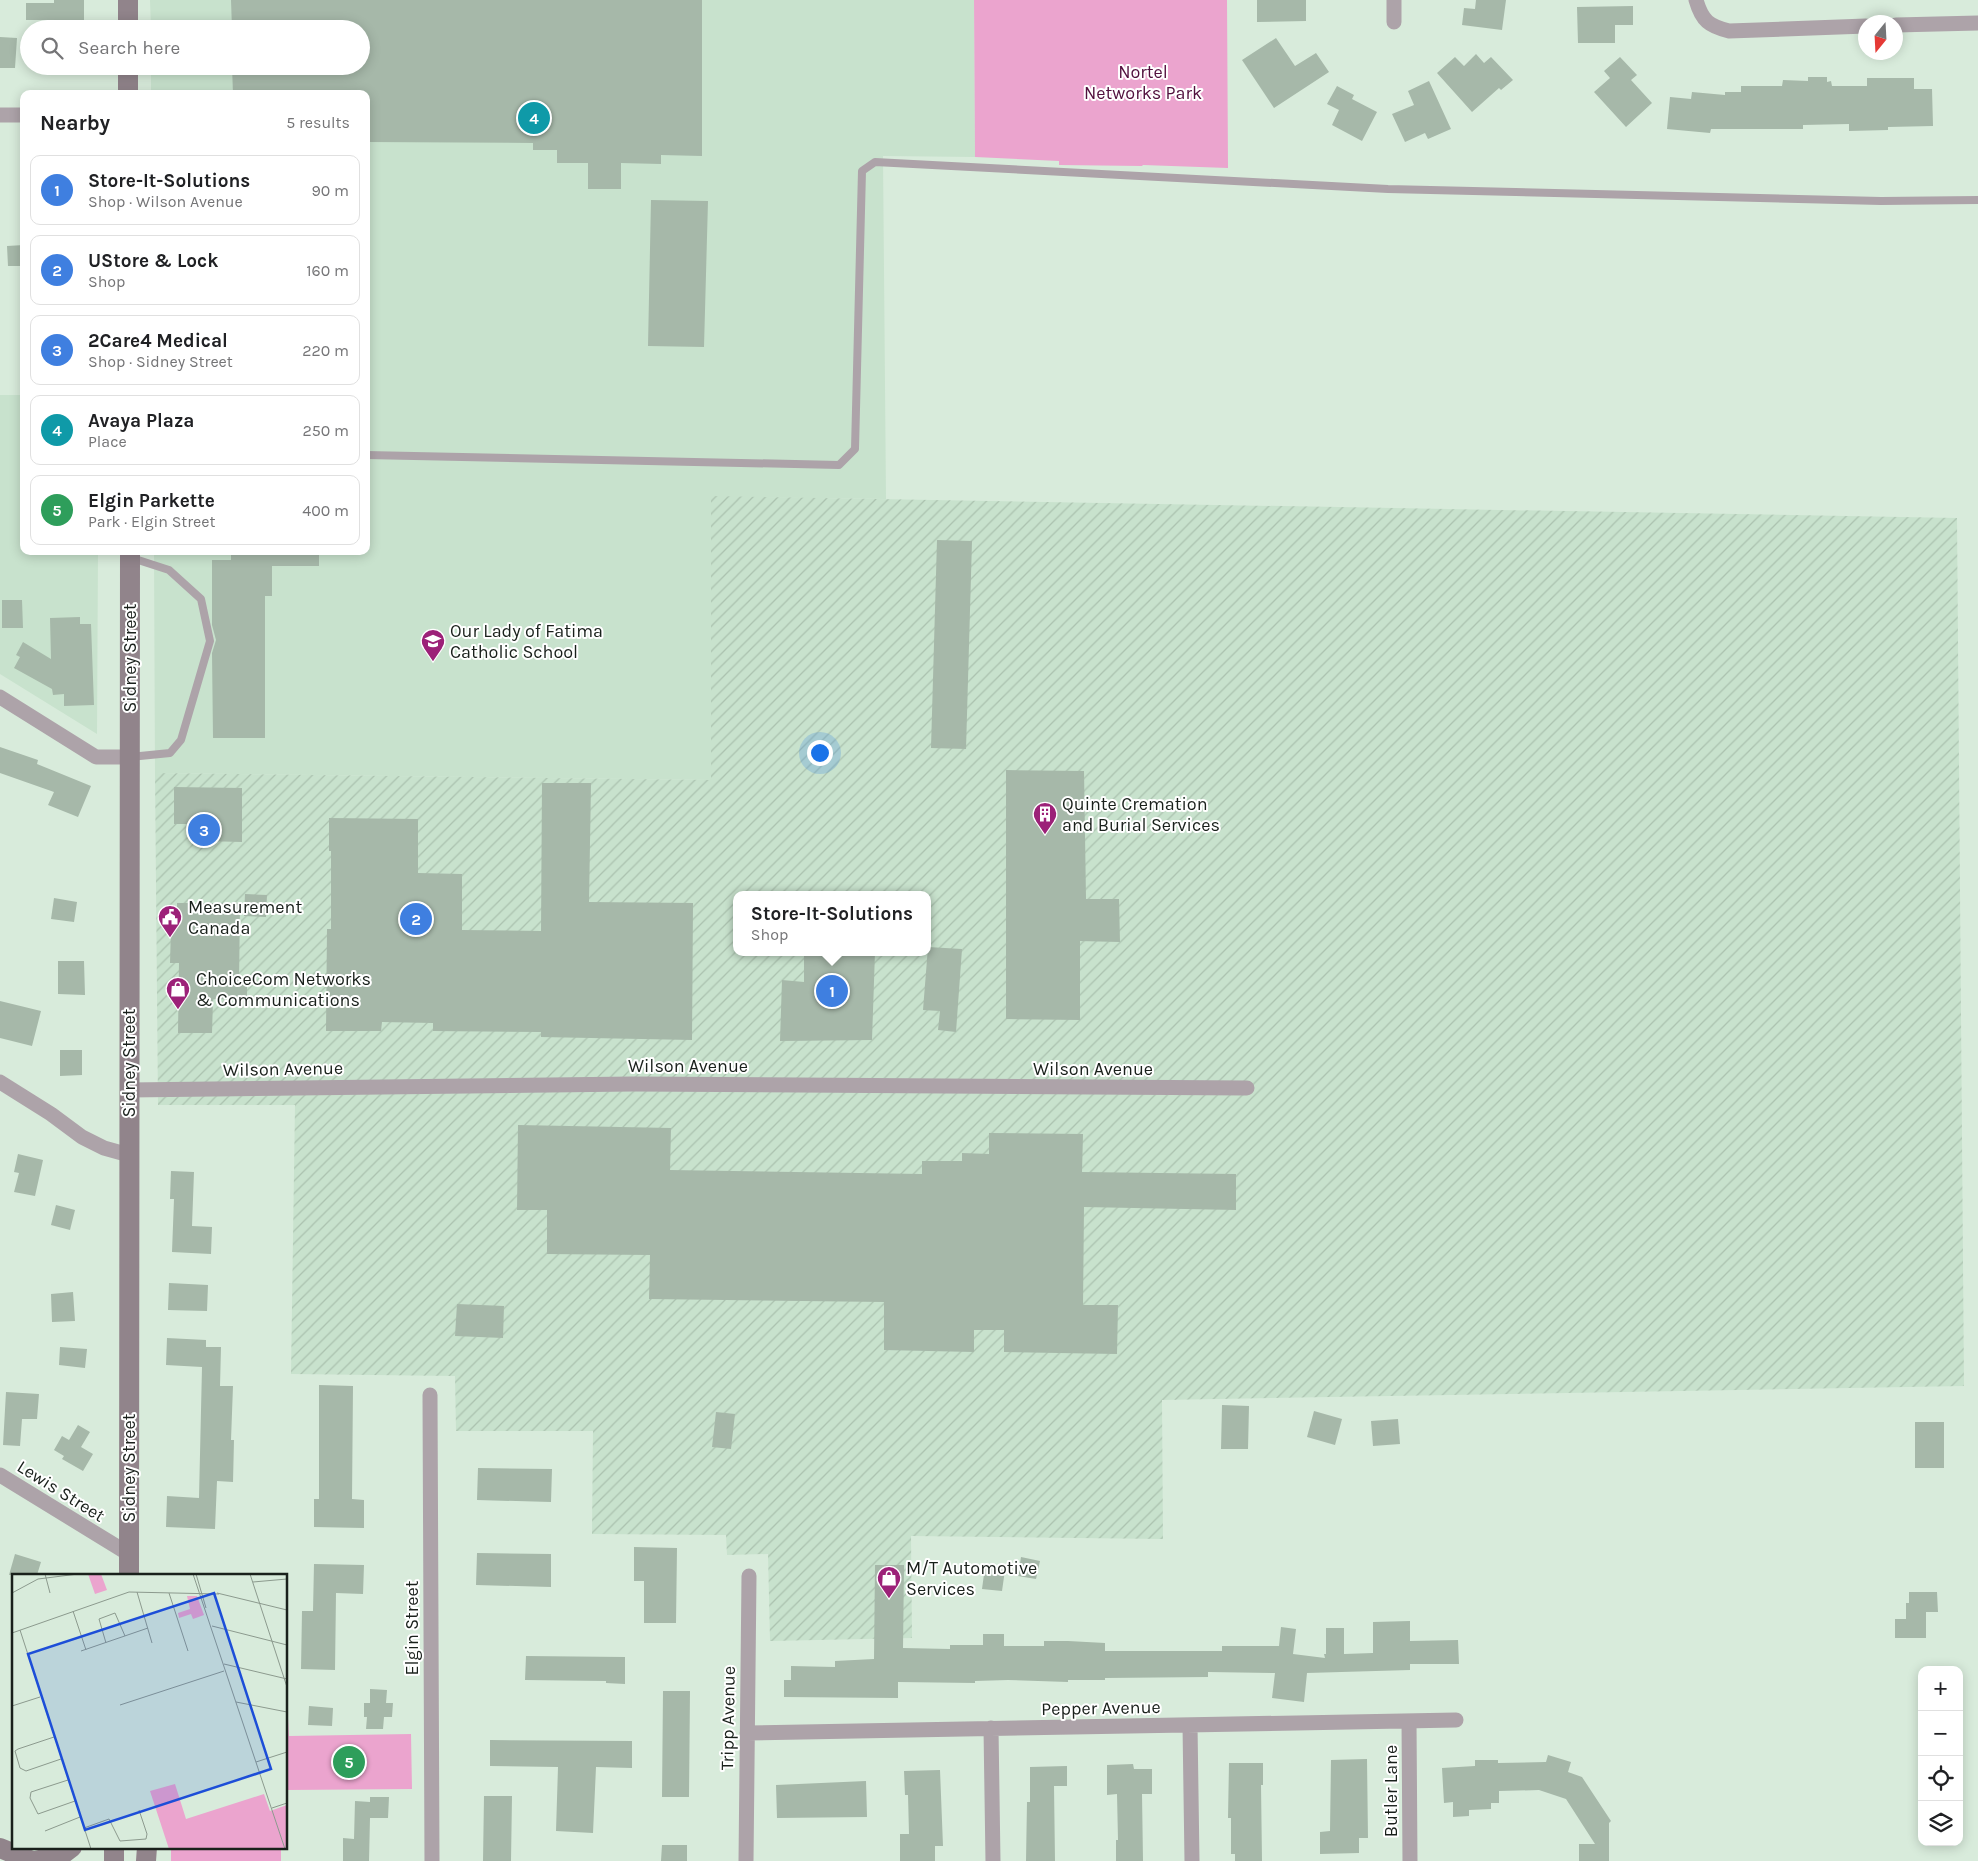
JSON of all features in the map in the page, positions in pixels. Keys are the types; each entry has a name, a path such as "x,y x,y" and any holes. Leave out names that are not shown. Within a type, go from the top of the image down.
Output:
{"main road":[{"path":"128,0 128,20"},
{"path":"128,75 128,90"},
{"name":"Sidney Street","path":"129,1574 130,555"},
{"path":"0,1848 34,1861 63,1854 71,1848"},
{"path":"114,1848 114,1861"},
{"path":"146,1861 147,1848"}],"street":[{"path":"1394,0 1394,22"},
{"path":"1696,0 1700,13 1713,27 1729,31 1858,26"},
{"path":"1903,25 1978,23"},
{"path":"0,115 20,115"},
{"path":"0,697 96,756 130,757"},
{"path":"0,1082 51,1114 82,1137 104,1148 129,1155"},
{"name":"Wilson Avenue","path":"128,1090 633,1084 1247,1088"},
{"name":"Elgin Street","path":"430,1394 432,1861"},
{"name":"Lewis Street","path":"0,1475 129,1554"},
{"name":"Tripp Avenue","path":"746,1861 749,1576"},
{"name":"Pepper Avenue","path":"747,1733 1456,1720"},
{"name":"Butler Lane","path":"1409,1721 1410,1861"},
{"path":"1190,1725 1192,1861"},
{"path":"991,1728 993,1861"}],"lane":[{"path":"370,455 839,465 855,449 862,171 875,162 1388,189 1881,201 1978,200"},
{"path":"130,757 170,753 181,740 210,641 201,599 169,570 132,555"}],"shaded area":[{"path":"150,0 974,0 975,157 883,156 886,499 711,497 711,780 155,773 154,555 370,555 370,90 151,90 151,75 370,75 370,20 151,20"},
{"path":"0,395 20,395 20,555 98,555 97,734 0,674"},
{"path":"711,496 1957,518 1964,1386 1162,1400 1163,1539 911,1536 912,1638 770,1641 768,1554 727,1555 726,1535 592,1534 593,1431 456,1431 455,1376 291,1374 295,1105 158,1105 155,773 711,780"}],"green space":[{"name":"Nortel Networks Park","path":"974,0 1227,0 1228,168 1059,165 1059,161 975,157"},
{"path":"288,1718 289,1736 411,1734 412,1789 288,1790"},
{"path":"171,1848 281,1848 281,1861 171,1861"}],"building":[{"path":"54,0 84,0 84,20 26,20 26,3 54,3"},
{"path":"231,0 702,0 702,156 661,155 661,164 621,163 621,189 588,189 588,163 557,163 557,150 533,150 533,143 370,142 370,90 233,90 232,75 370,75 370,20 232,20"},
{"path":"1257,0 1306,0 1306,21 1257,22"},
{"path":"1476,0 1506,0 1502,30 1462,25 1464,8 1475,9"},
{"path":"1633,6 1633,25 1615,25 1615,43 1578,43 1577,7"},
{"path":"0,37 17,38 15,68 0,68"},
{"path":"1276,38 1295,66 1316,53 1329,72 1274,108 1242,60"},
{"path":"1476,54 1484,63 1491,57 1513,80 1501,90 1499,88 1472,112 1437,73 1455,57 1464,66"},
{"path":"1620,57 1637,75 1631,80 1652,103 1626,127 1594,92 1610,78 1604,71"},
{"path":"1808,77 1827,77 1827,82 1831,81 1832,86 1867,86 1867,78 1914,78 1914,89 1932,89 1933,126 1888,127 1888,130 1849,131 1849,124 1803,125 1803,129 1711,129 1710,133 1667,129 1670,97 1691,99 1692,92 1725,95 1725,92 1741,92 1741,86 1782,86 1783,80 1808,81"},
{"path":"1429,81 1451,129 1428,139 1425,133 1405,142 1392,114 1414,105 1408,91"},
{"path":"1337,86 1354,95 1352,99 1377,112 1362,141 1332,125 1339,110 1327,104"},
{"path":"651,200 708,201 704,347 648,346"},
{"path":"20,245 20,266 8,266 7,246"},
{"path":"937,540 972,541 966,749 931,748"},
{"path":"231,555 319,555 319,566 272,566 272,596 265,596 265,738 213,738 212,653 216,640 212,625 212,560 231,560"},
{"path":"2,600 22,600 23,628 2,628"},
{"path":"80,617 80,624 91,624 94,705 64,706 64,694 53,695 52,689 14,668 20,657 16,655 23,642 51,659 50,618"},
{"path":"0,747 38,760 37,764 91,786 78,817 48,805 54,792 0,773"},
{"name":"Quinte Cremation and Burial Services","path":"1006,770 1084,771 1086,899 1119,899 1120,942 1080,941 1080,1020 1006,1019"},
{"path":"542,783 591,783 589,902 693,903 692,1040 541,1037 541,1032 433,1031 433,1023 382,1022 381,1031 326,1031 327,929 331,929 329,818 418,819 418,873 462,874 462,930 541,931"},
{"path":"174,787 242,788 242,842 204,841 204,824 174,824"},
{"path":"245,894 267,895 266,917 244,916"},
{"path":"54,898 77,902 74,922 51,919"},
{"path":"177,903 240,903 239,982 247,982 247,1000 213,999 212,1033 178,1033 179,963 170,963 171,928 177,928"},
{"path":"931,947 962,949 956,1032 938,1030 940,1011 923,1010 927,956 931,956"},
{"path":"804,956 875,956 872,1040 780,1041 782,980 804,982"},
{"path":"58,961 84,961 85,995 58,994"},
{"path":"0,1001 41,1011 32,1046 0,1038"},
{"path":"60,1050 82,1050 82,1075 60,1076"},
{"path":"518,1125 671,1128 670,1170 922,1174 922,1161 962,1161 962,1153 989,1154 989,1133 1083,1134 1082,1172 1236,1174 1236,1210 1084,1207 1083,1305 1118,1305 1117,1354 1004,1352 1004,1330 974,1330 974,1352 884,1350 884,1302 649,1299 650,1255 547,1254 547,1210 517,1210"},
{"path":"18,1154 43,1160 35,1196 14,1192 19,1173 14,1172"},
{"path":"171,1171 194,1172 192,1226 212,1227 211,1254 172,1252 174,1199 170,1199"},
{"path":"56,1205 75,1210 70,1230 51,1225"},
{"path":"169,1283 208,1285 207,1311 168,1310"},
{"path":"73,1292 75,1321 52,1322 51,1294"},
{"path":"457,1304 504,1306 503,1338 455,1336"},
{"path":"167,1338 206,1340 206,1347 221,1347 220,1386 233,1386 231,1440 234,1440 233,1482 217,1481 215,1529 166,1527 167,1496 199,1498 202,1367 166,1365"},
{"path":"60,1347 87,1349 85,1368 59,1365"},
{"path":"319,1385 353,1386 352,1499 364,1500 364,1528 314,1527 314,1499 319,1499"},
{"path":"6,1392 39,1394 37,1419 22,1419 20,1446 3,1445"},
{"path":"1222,1405 1249,1406 1248,1449 1221,1449"},
{"path":"1314,1411 1342,1419 1335,1445 1307,1437"},
{"path":"716,1412 735,1414 731,1449 712,1447"},
{"path":"1398,1419 1400,1444 1373,1446 1371,1421"},
{"path":"1915,1422 1944,1422 1944,1468 1915,1468"},
{"path":"78,1425 90,1432 81,1447 93,1454 83,1471 62,1459 64,1456 54,1450 62,1436 69,1440"},
{"path":"478,1468 552,1469 551,1502 477,1500"},
{"path":"634,1547 677,1548 676,1623 644,1623 644,1581 634,1581"},
{"path":"477,1553 551,1554 551,1587 476,1585"},
{"path":"15,1554 41,1562 37,1574 9,1575"},
{"path":"1021,1557 1040,1561 1036,1579 1018,1576"},
{"path":"314,1564 364,1565 363,1594 336,1593 335,1670 301,1669 302,1611 313,1611"},
{"path":"875,1565 904,1565 903,1648 950,1649 950,1645 983,1645 983,1634 1004,1634 1004,1646 1044,1646 1044,1641 1068,1641 1105,1643 1105,1651 1222,1651 1222,1646 1279,1646 1281,1627 1296,1629 1293,1654 1325,1658 1326,1628 1344,1628 1344,1654 1373,1653 1373,1622 1410,1621 1410,1641 1458,1640 1459,1664 1410,1664 1410,1670 1307,1673 1304,1702 1272,1698 1275,1673 1208,1672 1208,1677 1105,1678 1105,1680 1068,1680 1068,1682 1008,1680 975,1681 975,1683 898,1682 898,1698 784,1697 784,1680 791,1680 791,1666 835,1667 835,1661 874,1659"},
{"path":"985,1567 1005,1570 1002,1591 982,1589"},
{"path":"1909,1592 1937,1592 1938,1612 1926,1612 1926,1638 1895,1638 1895,1619 1906,1619 1906,1603 1909,1603"},
{"path":"526,1656 625,1657 625,1684 606,1683 606,1681 525,1680"},
{"path":"370,1689 387,1690 386,1703 393,1703 392,1717 384,1717 383,1729 366,1729 367,1717 364,1717 364,1703 370,1703"},
{"path":"663,1691 690,1691 689,1797 662,1797"},
{"path":"309,1706 333,1708 332,1726 308,1725"},
{"path":"490,1740 632,1741 632,1768 596,1767 593,1833 556,1831 558,1767 490,1766"},
{"path":"1548,1755 1571,1762 1568,1772 1582,1777 1611,1821 1609,1823 1609,1861 1579,1861 1579,1844 1595,1844 1566,1799 1539,1790 1499,1791 1499,1803 1491,1803 1491,1809 1469,1810 1469,1816 1453,1817 1453,1802 1444,1803 1442,1768 1475,1766 1475,1760 1498,1760 1498,1763 1546,1762"},
{"path":"1367,1759 1368,1838 1359,1838 1359,1853 1320,1854 1320,1832 1330,1831 1331,1760"},
{"path":"1229,1763 1263,1763 1263,1785 1261,1785 1262,1861 1235,1861 1235,1854 1231,1854 1231,1818 1228,1818"},
{"path":"1133,1764 1134,1769 1152,1769 1152,1794 1142,1794 1143,1861 1116,1861 1116,1840 1118,1840 1117,1794 1107,1795 1107,1765"},
{"path":"1067,1766 1067,1786 1054,1786 1055,1861 1026,1861 1027,1802 1030,1802 1030,1767"},
{"path":"940,1770 943,1846 935,1846 935,1861 900,1861 900,1834 909,1834 908,1795 905,1795 904,1771"},
{"path":"866,1781 867,1817 777,1818 776,1785"},
{"path":"484,1796 512,1796 511,1861 483,1861"},
{"path":"370,1797 389,1797 388,1818 370,1818 369,1861 343,1861 343,1838 354,1839 355,1801 370,1802"},
{"path":"662,1845 687,1845 687,1861 661,1861"}],"place":[{"name":"Avaya Plaza","path":"534,118"},
{"name":"Our Lady of Fatima Catholic School","path":"433,662"},
{"name":"2Care4 Medical","path":"204,830"},
{"name":"Quinte Cremation and Burial Services","path":"1045,835"},
{"name":"UStore & Lock","path":"416,919"},
{"name":"Measurement Canada","path":"170,938"},
{"name":"Store-It-Solutions","path":"832,991"},
{"name":"ChoiceCom Networks & Communications","path":"178,1010"},
{"name":"M/T Automotive Services","path":"889,1599"},
{"name":"Elgin Parkette","path":"349,1762"}]}
